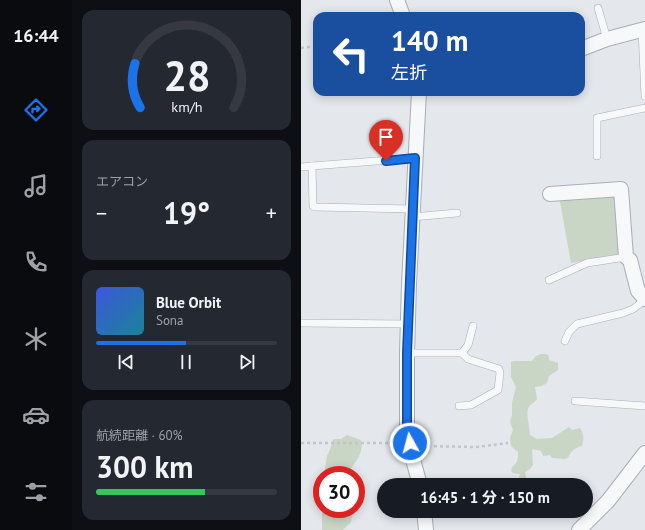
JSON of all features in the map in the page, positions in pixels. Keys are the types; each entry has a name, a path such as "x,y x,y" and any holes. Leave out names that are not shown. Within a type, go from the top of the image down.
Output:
{"street":[{"path":"397,0 402,12"},
{"path":"585,47 607,39 643,30"},
{"path":"418,478 407,431 407,353 419,96"},
{"path":"550,194 621,189 626,257 630,260 638,291 645,300"},
{"path":"579,530 608,501 645,453"},
{"path":"425,518 426,530"}],"lane":[{"path":"598,8 607,39"},
{"path":"643,30 645,96"},
{"path":"597,156 597,118 645,108"},
{"path":"301,167 415,158"},
{"path":"312,166 313,206 315,207 457,214"},
{"path":"549,280 587,263 626,257"},
{"path":"565,341 569,332 577,324 623,313 633,309 645,300"},
{"path":"301,323 408,324"},
{"path":"462,353 468,346 473,326"},
{"path":"407,353 462,353 468,359 499,369 498,390 471,405 459,406"},
{"path":"575,401 645,406"}],"path":[{"path":"301,48 313,46"},
{"path":"301,443 476,447 508,443"}],"green space":[{"path":"617,192 622,254 571,263 559,196"},
{"path":"546,354 549,356 549,360 558,363 558,370 549,376 547,383 542,386 535,387 537,399 530,406 528,411 530,435 537,439 552,438 569,427 572,430 580,428 583,434 583,441 582,446 573,450 568,458 565,459 552,458 550,455 543,456 541,451 532,449 533,465 525,472 526,478 519,478 520,474 513,473 511,471 512,467 517,461 518,452 511,446 510,438 513,430 510,422 512,415 512,403 516,387 511,377 511,362 532,361 536,356"},
{"path":"347,435 361,440 362,445 358,459 353,466 325,466 333,439 341,439"},
{"path":"322,518 352,518 351,522 343,530 322,530"}],"route":[{"path":"386,161 415,158 407,353 407,431 410,443"}]}
